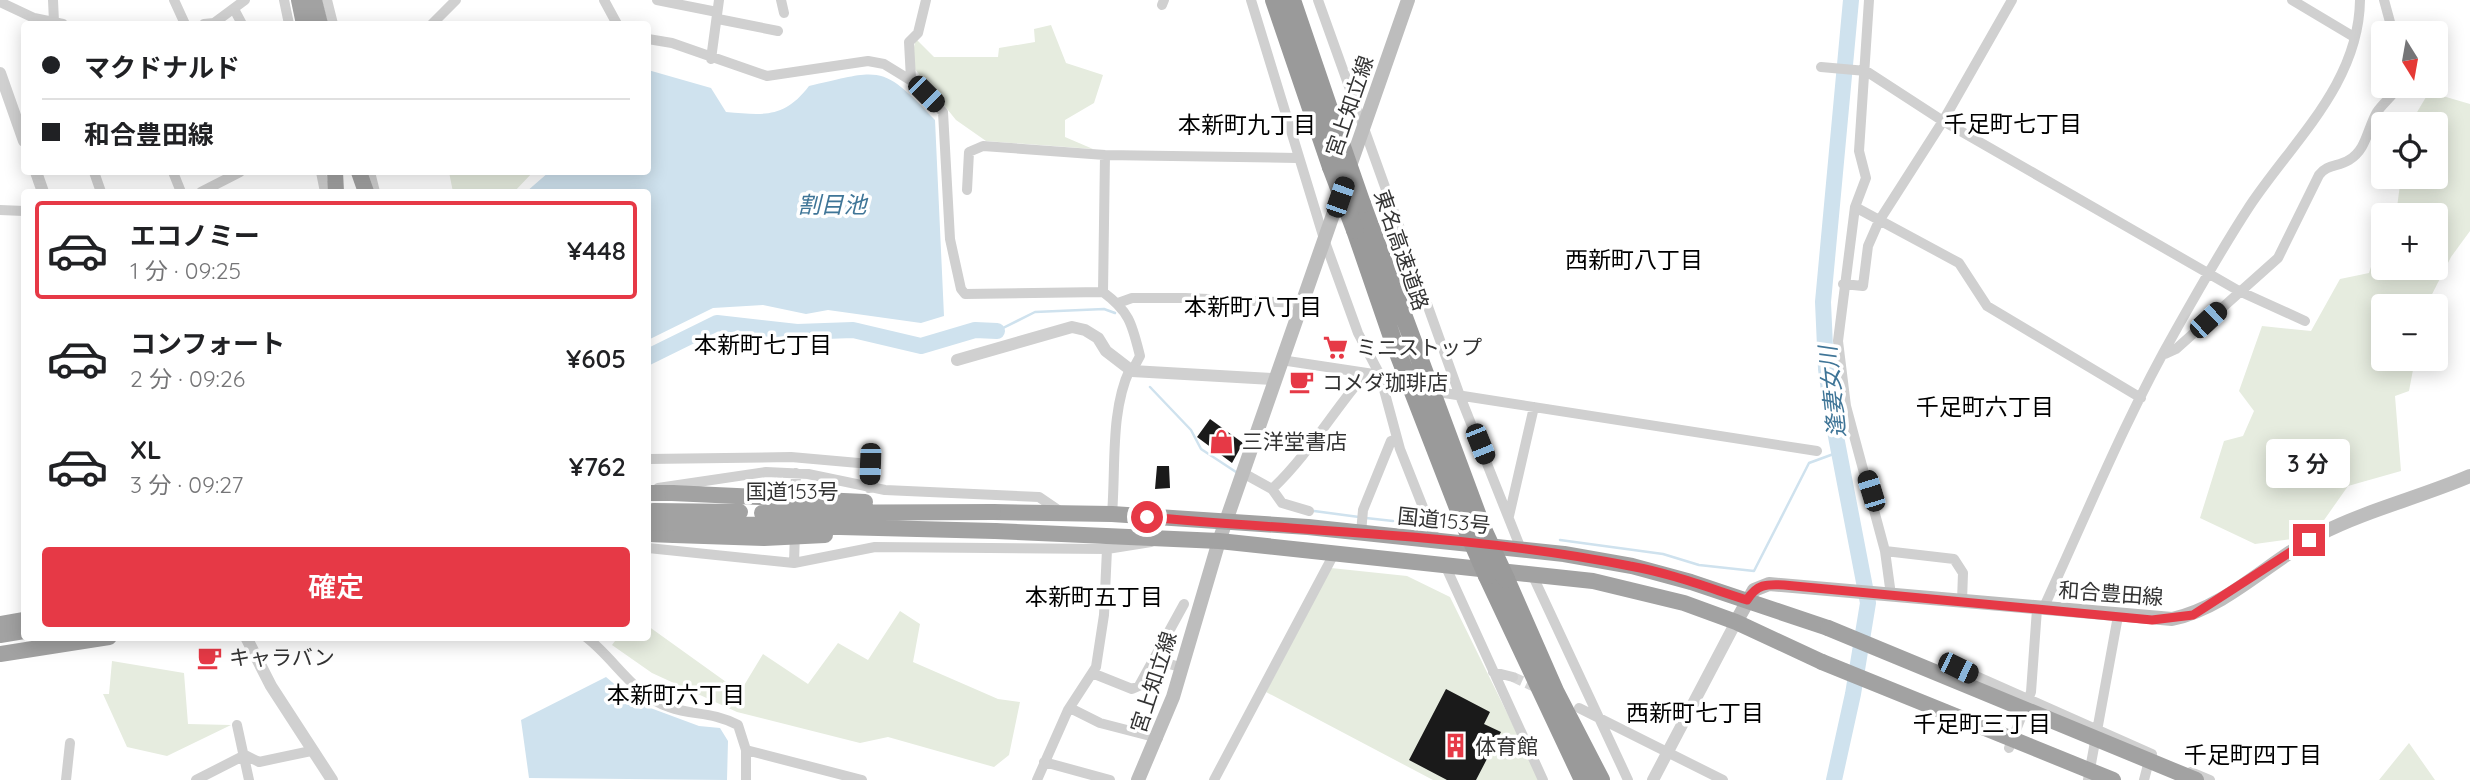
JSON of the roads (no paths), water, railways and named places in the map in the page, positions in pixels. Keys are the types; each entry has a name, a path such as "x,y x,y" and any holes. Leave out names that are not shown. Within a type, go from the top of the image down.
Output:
{"highway":[{"path":"299,0 303,21"},
{"path":"314,0 319,21"},
{"name":"東名高速道路","path":"1274,0 1394,343 1474,526 1506,579 1556,693 1601,780"},
{"name":"東名高速道路","path":"1292,0 1474,526 1487,576 1583,780"},
{"path":"651,492 978,507 993,512"},
{"name":"国道153号","path":"651,512 1112,513 1436,540 1521,549 1632,566 1747,600 1828,628 2196,780"},
{"name":"国道153号","path":"651,522 995,531 1219,541 1531,572 1638,590 1736,622 1822,662 2113,780"},
{"path":"651,534 764,538 860,533 968,536 995,531"},
{"path":"0,624 21,620"},
{"path":"0,635 21,632"},
{"path":"0,647 34,641"},
{"path":"0,654 83,641"}],"main road":[{"name":"宮上知立線","path":"1138,780 1158,738 1219,541 1408,0"},
{"name":"和合豊田線","path":"1747,600 1761,585 1847,589 2152,620 2193,615 2323,533 2470,475"},
{"path":"1736,622 1747,600"}],"street":[{"path":"53,0 57,21"},
{"path":"174,0 184,21"},
{"path":"217,21 245,0"},
{"path":"284,0 288,21"},
{"path":"327,0 332,21"},
{"path":"435,21 456,0"},
{"path":"604,0 615,21"},
{"path":"657,0 778,31"},
{"path":"711,59 719,0"},
{"path":"781,0 784,13"},
{"path":"911,79 909,42 918,33 926,0"},
{"path":"1251,0 1297,158 1325,242 1358,332 1380,375 1397,439 1436,540"},
{"path":"1318,0 1460,396 1521,549"},
{"path":"1869,0 1859,151 1866,178 1855,207 1838,322 1842,386 1885,551 1889,594"},
{"path":"1843,284 1863,286 1868,246 1879,221 1943,121 2012,0"},
{"path":"2292,0 2354,37"},
{"path":"2009,748 2031,692 2040,609 2141,398 2210,272 2250,205 2311,128 2349,58 2360,0"},
{"path":"2384,0 2390,21"},
{"path":"0,2 34,18 48,21"},
{"path":"234,9 241,21"},
{"path":"651,40 672,43 711,59 767,76 868,61 884,64 911,79 938,105 945,118 950,239 961,289 965,294 1103,292 1118,303 1132,323 1140,355 1122,386 1112,513"},
{"path":"1825,68 1864,71 1943,121 2239,291 2305,321"},
{"path":"0,73 21,132"},
{"path":"2165,354 2176,349 2278,258 2319,174 2328,166 2348,160 2357,153 2365,142 2377,111 2388,98"},
{"path":"967,190 969,152 983,146 1105,155 1297,158"},
{"path":"1103,292 1105,155"},
{"path":"207,189 234,175"},
{"path":"1855,207 1959,263 1987,306 2141,398"},
{"path":"0,210 21,211"},
{"path":"1118,303 1132,298 1302,303"},
{"path":"957,360 1072,327 1085,330 1098,338 1106,351 1131,370 1274,379"},
{"path":"1281,360 1380,375 1393,384"},
{"path":"1272,489 1314,444 1339,404 1366,373"},
{"path":"1444,393 1817,451"},
{"path":"1509,516 1534,407"},
{"path":"1361,533 1368,497 1391,441 1397,439"},
{"path":"651,459 791,457 870,464 869,488"},
{"path":"651,491 673,484 766,472 796,473 869,488 1039,496 1061,513"},
{"path":"794,563 796,473"},
{"path":"1243,473 1272,489 1282,503 1309,511"},
{"path":"651,548 794,563 875,547 1107,549 1161,540"},
{"path":"1037,780 1070,708 1096,667 1102,634 1107,549"},
{"path":"1885,551 1954,559 1963,573 1962,601"},
{"path":"1214,780 1335,552"},
{"path":"1446,565 1543,780"},
{"path":"1531,572 1601,717 1628,780"},
{"path":"1092,673 1132,689 1139,685 1184,604"},
{"path":"2088,780 2118,617"},
{"path":"1653,780 1736,622"},
{"path":"248,641 271,686 332,780"},
{"path":"591,641 638,690 669,707 718,715 738,725 746,750 746,780"},
{"path":"1155,660 1181,667"},
{"path":"1958,668 2027,701 2210,780"},
{"path":"1493,672 1513,677"},
{"path":"1070,708 1100,723 1158,738"},
{"path":"1579,708 1723,780"},
{"path":"237,725 249,780"},
{"path":"66,780 70,743"},
{"path":"746,750 862,780"},
{"path":"245,755 259,762 311,751"},
{"path":"2144,780 2151,753"},
{"path":"196,780 245,755"},
{"path":"1044,762 1110,780"}],"water":[{"name":"割目池","path":"651,71 711,88 726,112 762,114 782,110 800,97 809,86 852,76 880,76 903,89 935,120 944,316 921,323 828,310 806,314 763,305 713,308 651,339 651,189 529,189 546,175 651,175"},
{"path":"606,677 637,703 699,726 720,728 728,741 727,780 529,778 521,720"}],"waterway":[{"name":"逢妻女川","path":"1834,780 1853,694 1868,603 1834,426 1826,369 1823,302 1851,0"},
{"path":"997,331 1035,312 1104,309 1115,313"},
{"name":"割目池","path":"651,356 717,323 797,332 853,330 921,346 975,330 997,331"},
{"path":"1150,387 1191,430 1201,449 1236,472"},
{"path":"1560,540 1663,554 1699,565 1754,571 1809,463 1839,452"},
{"path":"1314,511 1359,517"},
{"path":"1366,518 1393,521"}],"tunnel":[{"path":"1513,677 1537,688"}],"place":[{"name":"ミニストップ","path":"1336,347"},
{"name":"コメダ珈琲店","path":"1302,382"},
{"name":"三洋堂書店","path":"1222,441"},
{"name":"キャラバン","path":"209,657"},
{"name":"体育館","path":"1455,746"}],"district":[{"name":"千足町七丁目","path":"2013,123"},
{"name":"本新町九丁目","path":"1247,124"},
{"name":"西新町八丁目","path":"1634,259"},
{"name":"本新町八丁目","path":"1253,306"},
{"name":"本新町七丁目","path":"763,344"},
{"name":"千足町六丁目","path":"1985,406"},
{"name":"本新町五丁目","path":"1094,596"},
{"name":"本新町六丁目","path":"676,694"},
{"name":"西新町七丁目","path":"1695,712"},
{"name":"千足町三丁目","path":"1982,723"},
{"name":"千足町四丁目","path":"2253,754"}]}
